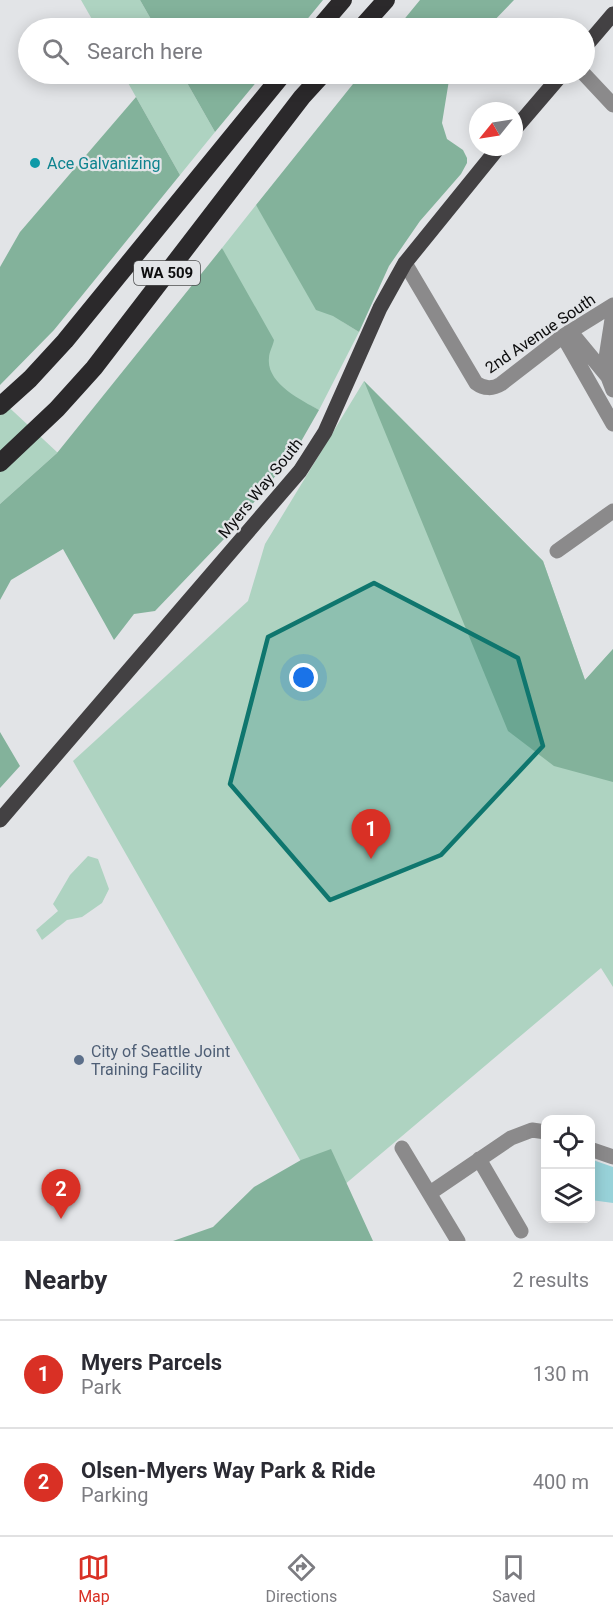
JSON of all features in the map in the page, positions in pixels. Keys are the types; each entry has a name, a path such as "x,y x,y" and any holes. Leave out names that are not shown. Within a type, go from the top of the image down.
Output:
{"highway":[{"path":"328,18 343,0"},
{"path":"370,18 386,0"},
{"name":"WA 509","path":"0,406 30,379 65,341 275,84"},
{"name":"WA 509","path":"0,463 57,409 94,368 315,84"}],"main road":[{"path":"595,36 613,14"},
{"path":"523,120 553,84"},
{"name":"Myers Way South","path":"0,820 300,471 325,432 380,308 405,263 492,156"}],"street":[{"path":"593,84 613,105"},
{"name":"2nd Avenue South","path":"405,263 476,383 486,388 493,388 501,384 567,334 613,306"},
{"path":"610,383 606,358 613,313"},
{"path":"567,334 610,383"},
{"path":"567,334 613,424"},
{"path":"557,551 613,511"},
{"path":"430,1193 511,1138 529,1131 541,1132"},
{"path":"402,1148 458,1241"},
{"path":"595,1150 613,1157"},
{"path":"479,1159 521,1232"}],"highlighted area":[{"path":"374,583 518,658 543,746 441,855 330,900 230,784 268,637"}],"green space":[{"path":"81,0 140,0 150,18 91,18"},
{"path":"140,0 323,0 308,18 150,18"},
{"path":"420,0 514,0 497,18 405,18"},
{"path":"129,84 188,84 215,132 180,175"},
{"path":"188,84 255,84 215,132"},
{"path":"353,84 448,84 442,123 447,139 463,150 467,163 461,174 420,221 389,266 359,332 333,316 316,310 256,205"},
{"path":"136,97 180,175 54,330 0,385 0,267 20,232"},
{"path":"256,205 343,322 359,332 319,410 311,406 58,453 223,250 222,248"},
{"path":"222,248 274,340 269,358 273,375 286,390 319,410 295,452 224,539 155,611 134,614 114,640 63,549 11,580 0,600 0,504 57,453"},
{"path":"364,381 543,561 585,680 613,649 613,987 601,968 324,1202 73,761 248,601 265,544"},
{"path":"364,381 543,561 585,680 613,649 613,782 554,766 508,731"},
{"path":"0,399 58,453 0,504"},
{"path":"0,732 20,766 0,788"},
{"path":"88,856 98,859 109,889 102,903 82,917 67,920 42,940 36,930 58,911 53,904 70,875"},
{"path":"331,1149 373,1241 173,1241 213,1227 254,1187 301,1160"}],"water":[{"path":"595,1161 613,1167 613,1203 595,1201"}],"place":[{"name":"Ace Galvanizing","path":"35,163"},
{"name":"Myers Parcels","path":"371,859"},
{"name":"City of Seattle Joint Training Facility","path":"79,1060"},
{"name":"Olsen-Myers Way Park & Ride","path":"61,1219"}]}
